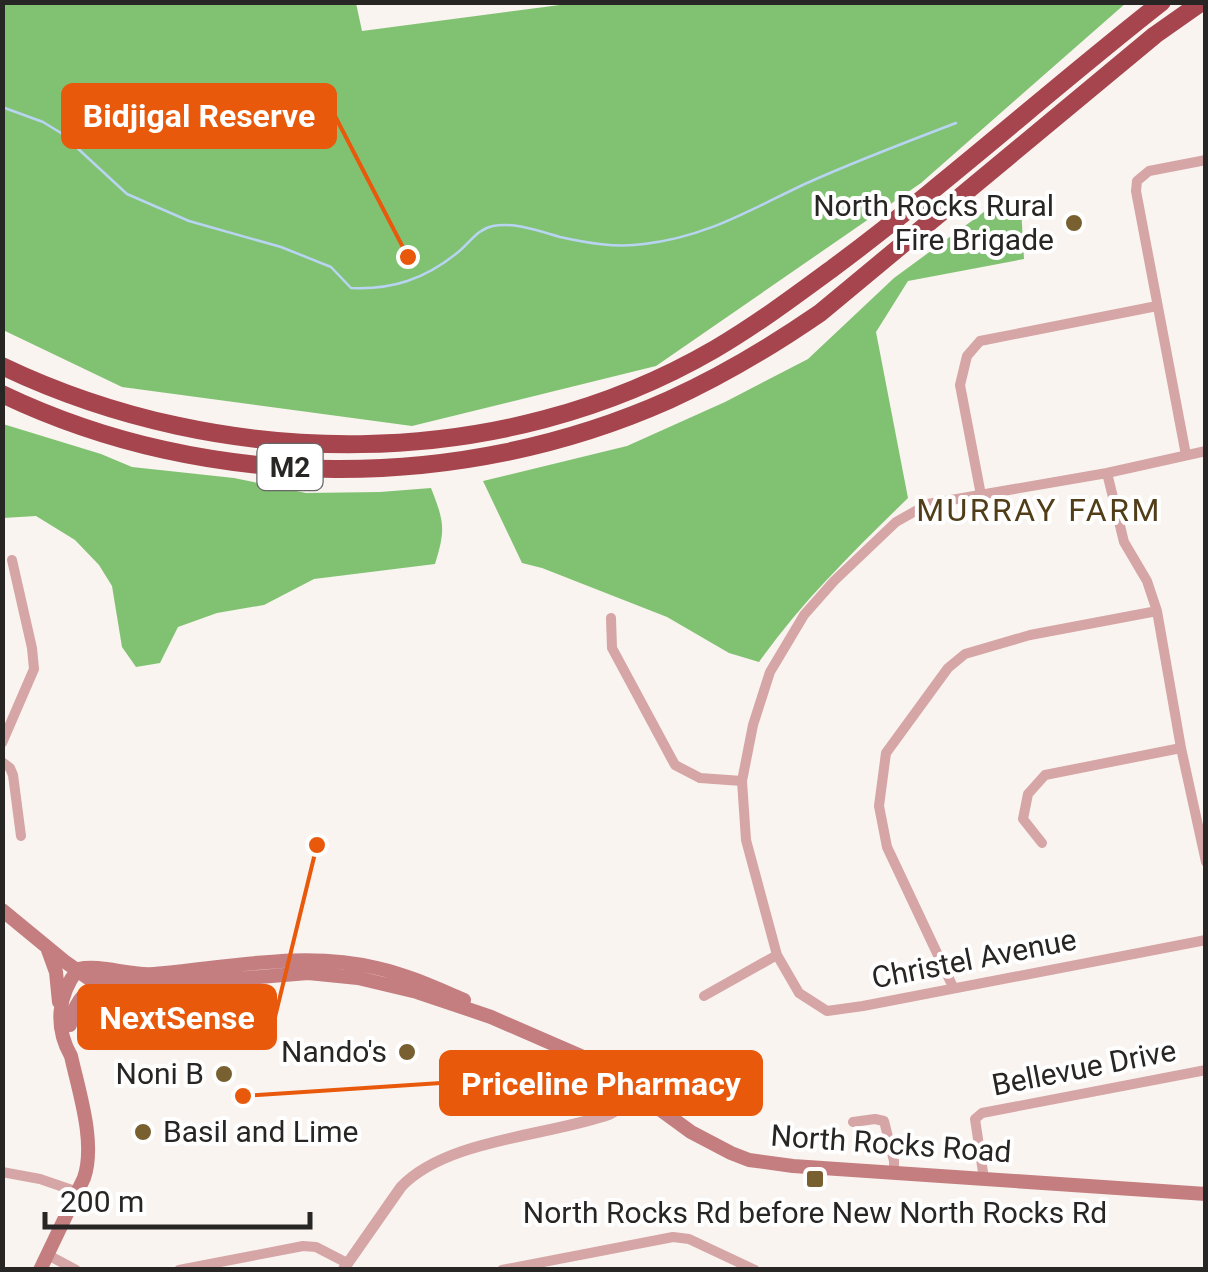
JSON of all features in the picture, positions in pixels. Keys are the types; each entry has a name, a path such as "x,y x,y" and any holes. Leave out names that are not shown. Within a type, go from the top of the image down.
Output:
{"highway":[{"name":"M2","path":"2,366 70,396 134,416 228,436 294,442 348,444 440,439 518,426 576,409 627,392 692,361 768,314 886,228 1162,2"},
{"name":"M2","path":"2,394 67,421 168,450 278,467 339,470 440,464 515,451 584,432 703,384 820,313 1155,35 1202,2"}],"main road":[{"path":"2,910 46,948 78,969"},
{"path":"44,1262 87,1171 88,1142 71,1056 64,1044 56,972 46,948"},
{"name":"North Rocks Road","path":"78,969 92,966 123,974 152,974 282,961 334,961 377,968 420,982 466,1000 491,1017"},
{"path":"60,1008 78,969"},
{"path":"71,1056 69,1010 78,969"},
{"name":"North Rocks Road","path":"78,969 88,978 178,984 288,974 342,975 418,992 491,1017 583,1057 691,1132 749,1160 1206,1194"},
{"path":"70,1025 79,1000 91,988 108,981"}],"street":[{"path":"1186,455 1136,191 1137,181 1149,171 1206,160"},
{"path":"982,495 960,385 967,356 980,341 1157,306"},
{"name":"Christel Avenue","path":"1206,451 1108,473 928,504 896,522 804,615 770,672 753,725 742,781 746,840 777,955 799,993 826,1012 1206,940"},
{"path":"1108,473 1124,542 1147,581 1156,611 1206,862"},
{"path":"2,743 34,669 12,560"},
{"path":"954,987 887,847 878,806 886,753 948,668 964,654 1030,635 1156,611"},
{"path":"611,618 612,648 675,764 700,778 742,781"},
{"path":"1042,843 1023,820 1028,794 1044,775 1181,748"},
{"path":"2,762 13,776 21,836"},
{"path":"704,996 777,955"},
{"name":"Bellevue Drive","path":"984,1179 975,1119 982,1113 1206,1070"},
{"path":"179,1270 303,1246 316,1247 345,1266 401,1187 424,1168 478,1148 610,1114 620,1109 634,1090"},
{"path":"853,1122 875,1118 884,1122 894,1172"},
{"path":"2,1172 78,1192"},
{"path":"502,1270 682,1237 755,1270"},
{"path":"44,1262 76,1270"}],"green space":[{"path":"3,3 356,3 362,31 575,3 1126,3 921,183 656,366 412,426 122,387 3,330"},
{"path":"1003,198 1021,207 1024,259 908,281 876,332 908,498 811,597 759,662 729,653 667,617 522,563 483,481 627,446 808,359 894,278"},
{"path":"3,424 132,467 234,478 306,493 431,488 442,525 435,564 314,579 264,605 217,613 178,627 160,663 136,667 122,647 112,586 99,565 75,540 36,516 3,518"}],"waterway":[{"path":"2,107 61,133 127,194 189,221 281,247 331,267 351,288 394,285 420,276 493,226 518,226 612,245 644,244 688,235 956,123"}],"place":[{"name":"North Rocks Rural Fire Brigade","path":"1074,223"},
{"name":"Bidjigal Reserve","path":"408,257"},
{"name":"NextSense","path":"317,845"},
{"name":"Nando's","path":"407,1052"},
{"name":"Noni B","path":"224,1074"},
{"name":"Priceline Pharmacy","path":"243,1096"},
{"name":"Basil and Lime","path":"143,1132"},
{"name":"North Rocks Rd before New North Rocks Rd","path":"815,1179"}],"district":[{"name":"MURRAY FARM","path":"1039,510"}]}
